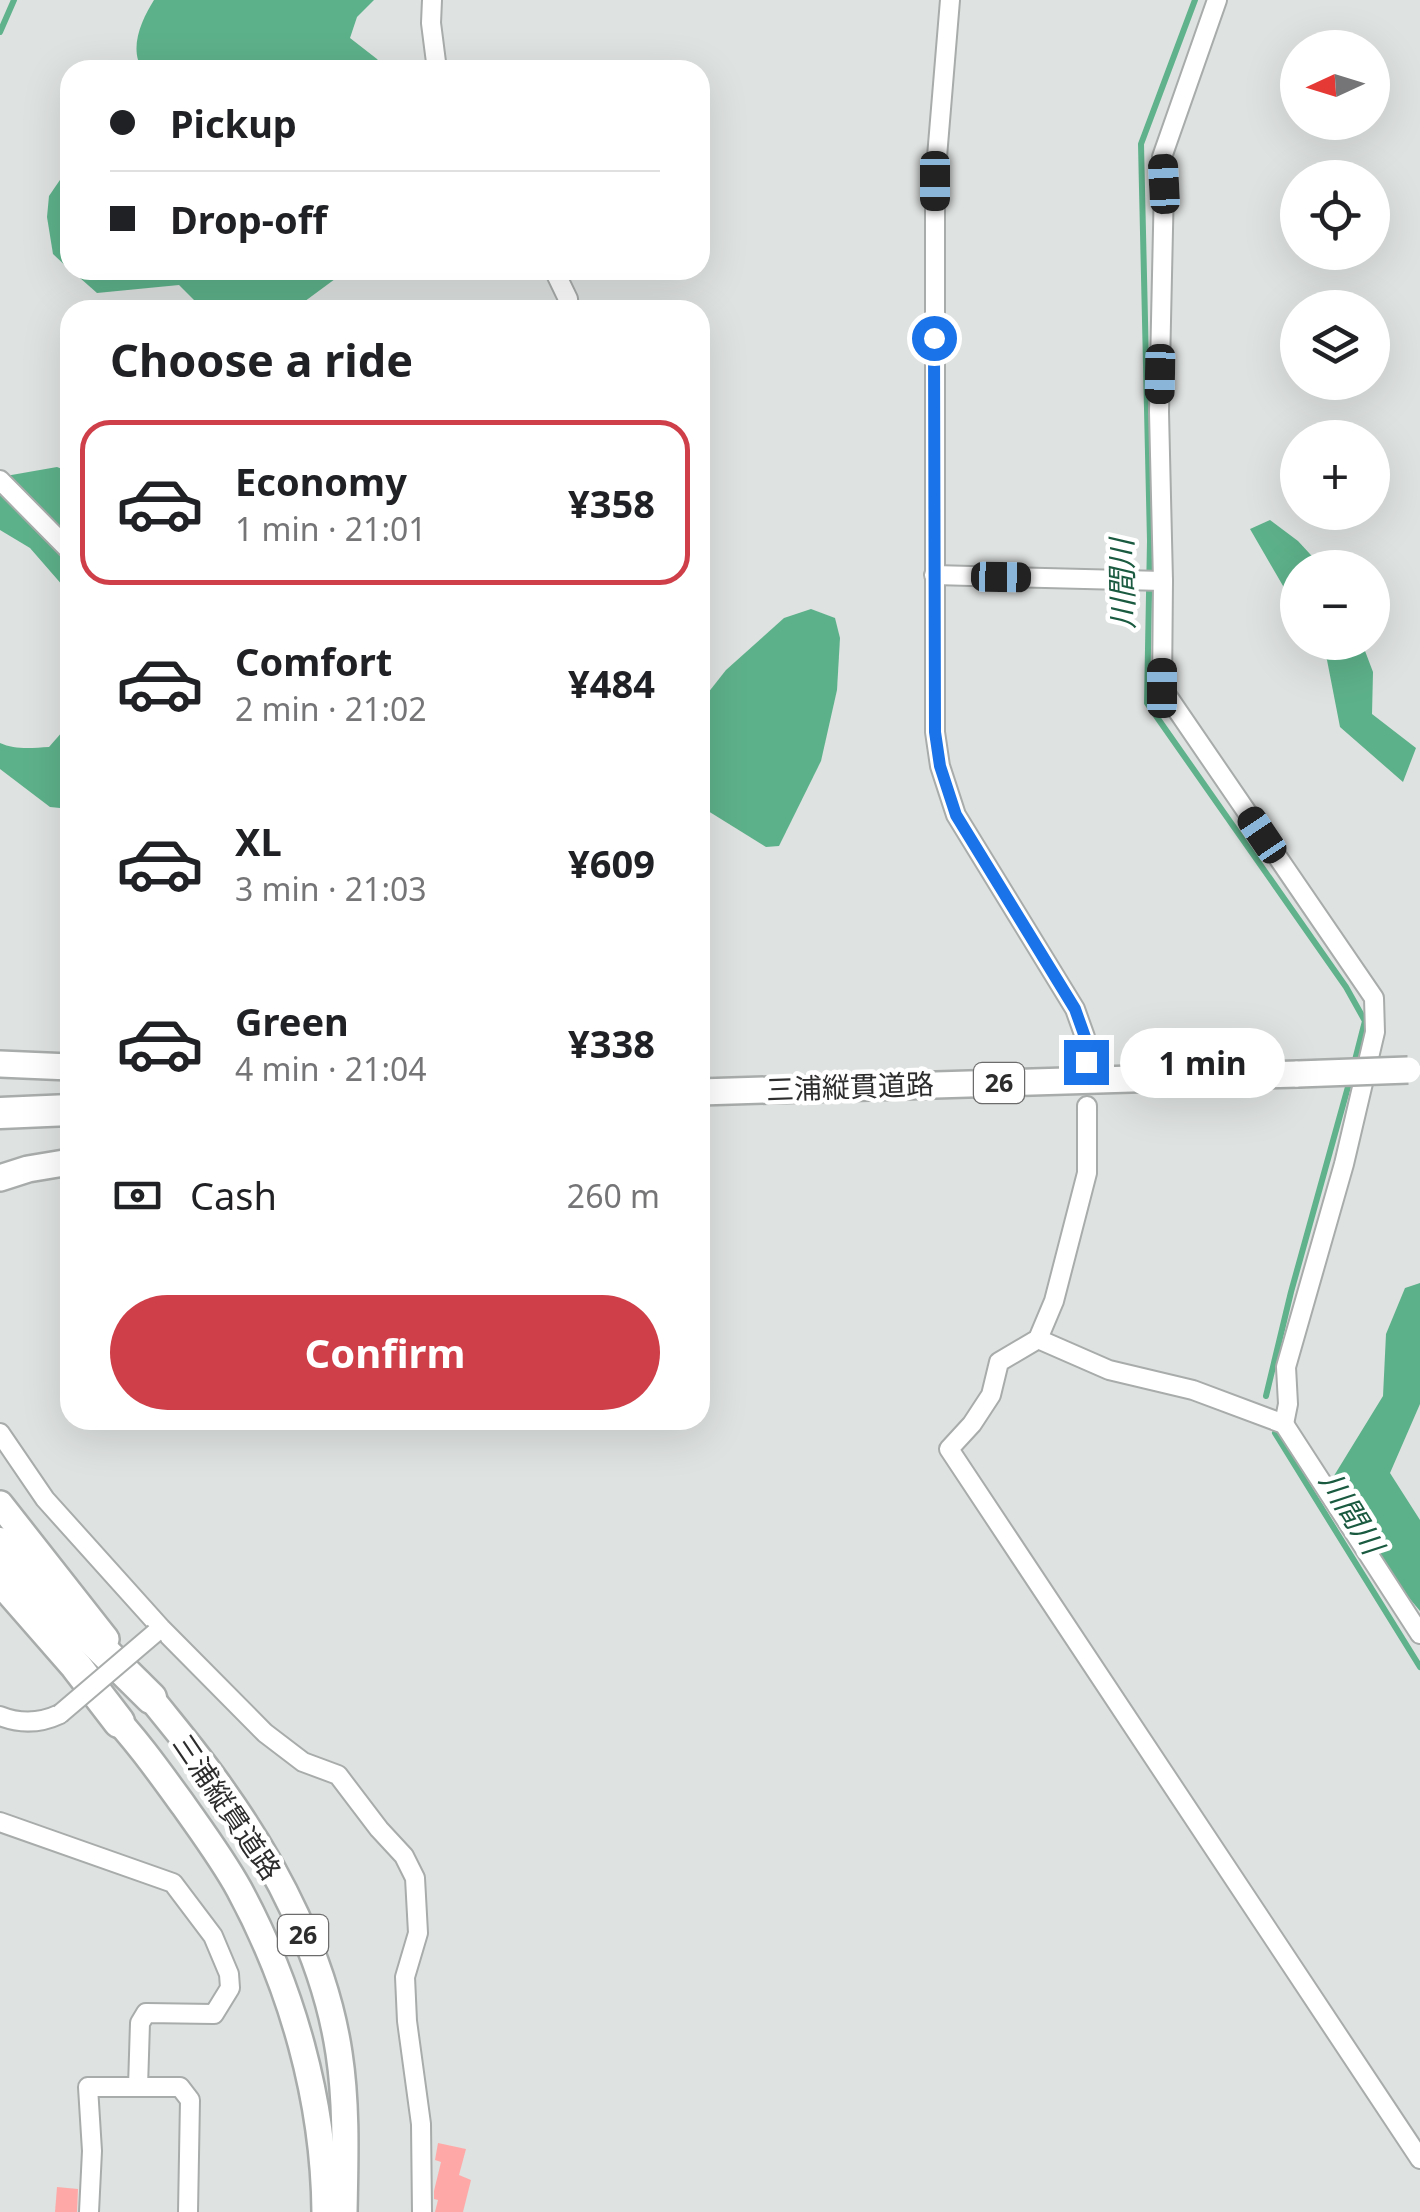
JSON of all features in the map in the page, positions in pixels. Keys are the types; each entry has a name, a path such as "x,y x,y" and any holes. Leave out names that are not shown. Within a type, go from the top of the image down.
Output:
{"highway":[{"path":"0,1113 60,1110"},
{"path":"0,1126 60,1123"},
{"name":"26","path":"0,1544 151,1698"},
{"name":"26","path":"0,1579 119,1722"}],"main road":[{"path":"0,1064 60,1067"},
{"name":"三浦縦貫道路","path":"710,1092 1414,1070"},
{"path":"0,1178 60,1164"},
{"name":"26","path":"0,1504 151,1698"},
{"name":"三浦縦貫道路","path":"0,1594 119,1722 168,1784 239,1890 291,2008 303,2052 320,2140 325,2212"},
{"name":"三浦縦貫道路","path":"151,1698 224,1790 287,1898 311,1954 340,2055 344,2212"}],"street":[{"path":"432,0 436,60"},
{"path":"950,0 935,181 935,732 940,766 956,815 1075,1009 1085,1037 1086,1062"},
{"path":"1217,0 1162,157 1162,688 1374,998 1376,1032 1344,1164 1286,1366 1288,1404 1284,1424"},
{"path":"0,480 60,541"},
{"path":"934,575 1160,581"},
{"path":"1087,1106 1087,1173 1054,1301 1038,1340 998,1362 991,1395 949,1449 1420,2159"},
{"path":"1038,1340 1109,1370 1193,1390 1284,1424 1420,1634"},
{"path":"0,1433 45,1499 158,1631 265,1733 303,1762 338,1775 404,1856 415,1878 418,1933 406,1977 407,2021 421,2124 422,2212"},
{"path":"0,1716 26,1722 48,1720 60,1714 158,1631"},
{"path":"0,1822 172,1883 212,1936 229,1974 230,1988 214,2014 146,2013 140,2023 138,2087"},
{"path":"89,2212 92,2150 88,2087 180,2087 190,2100 188,2212"}],"green space":[{"path":"154,0 374,0 357,17 350,38 378,60 139,60 141,25"},
{"path":"60,180 60,261 53,254 47,217 49,196"},
{"path":"82,280 334,280 307,300 194,300 179,285 97,293"},
{"path":"60,468 60,582 30,548 0,530 0,477"},
{"path":"1270,520 1306,550 1280,550 1280,581 1250,529"},
{"path":"811,609 835,618 840,638 837,690 821,761 779,846 766,847 710,812 710,690 726,670 784,618"},
{"path":"1327,660 1368,660 1373,672 1372,714 1416,748 1403,782 1340,727"},
{"path":"60,734 60,808 50,807 0,769 0,743 18,748 49,747"},
{"path":"1420,1283 1420,1404 1390,1473 1420,1520 1420,1611 1360,1539 1332,1479 1383,1396 1386,1334 1405,1288"}],"building":[{"path":"438,2143 466,2149 459,2175 471,2180 463,2212 435,2212 438,2200 434,2199 434,2191 441,2162 435,2160"},
{"path":"57,2187 78,2189 77,2212 55,2212"}],"waterway":[{"path":"0,32 14,0"},
{"name":"川間川","path":"1195,0 1141,144 1150,541 1147,703 1346,987 1365,1021 1354,1064"},
{"name":"川間川","path":"1266,1396 1351,1076"},
{"name":"川間川","path":"1275,1433 1420,1667"}],"route":[{"path":"934,338 935,732 940,766 956,815 1075,1009 1085,1037 1086,1062"}]}
